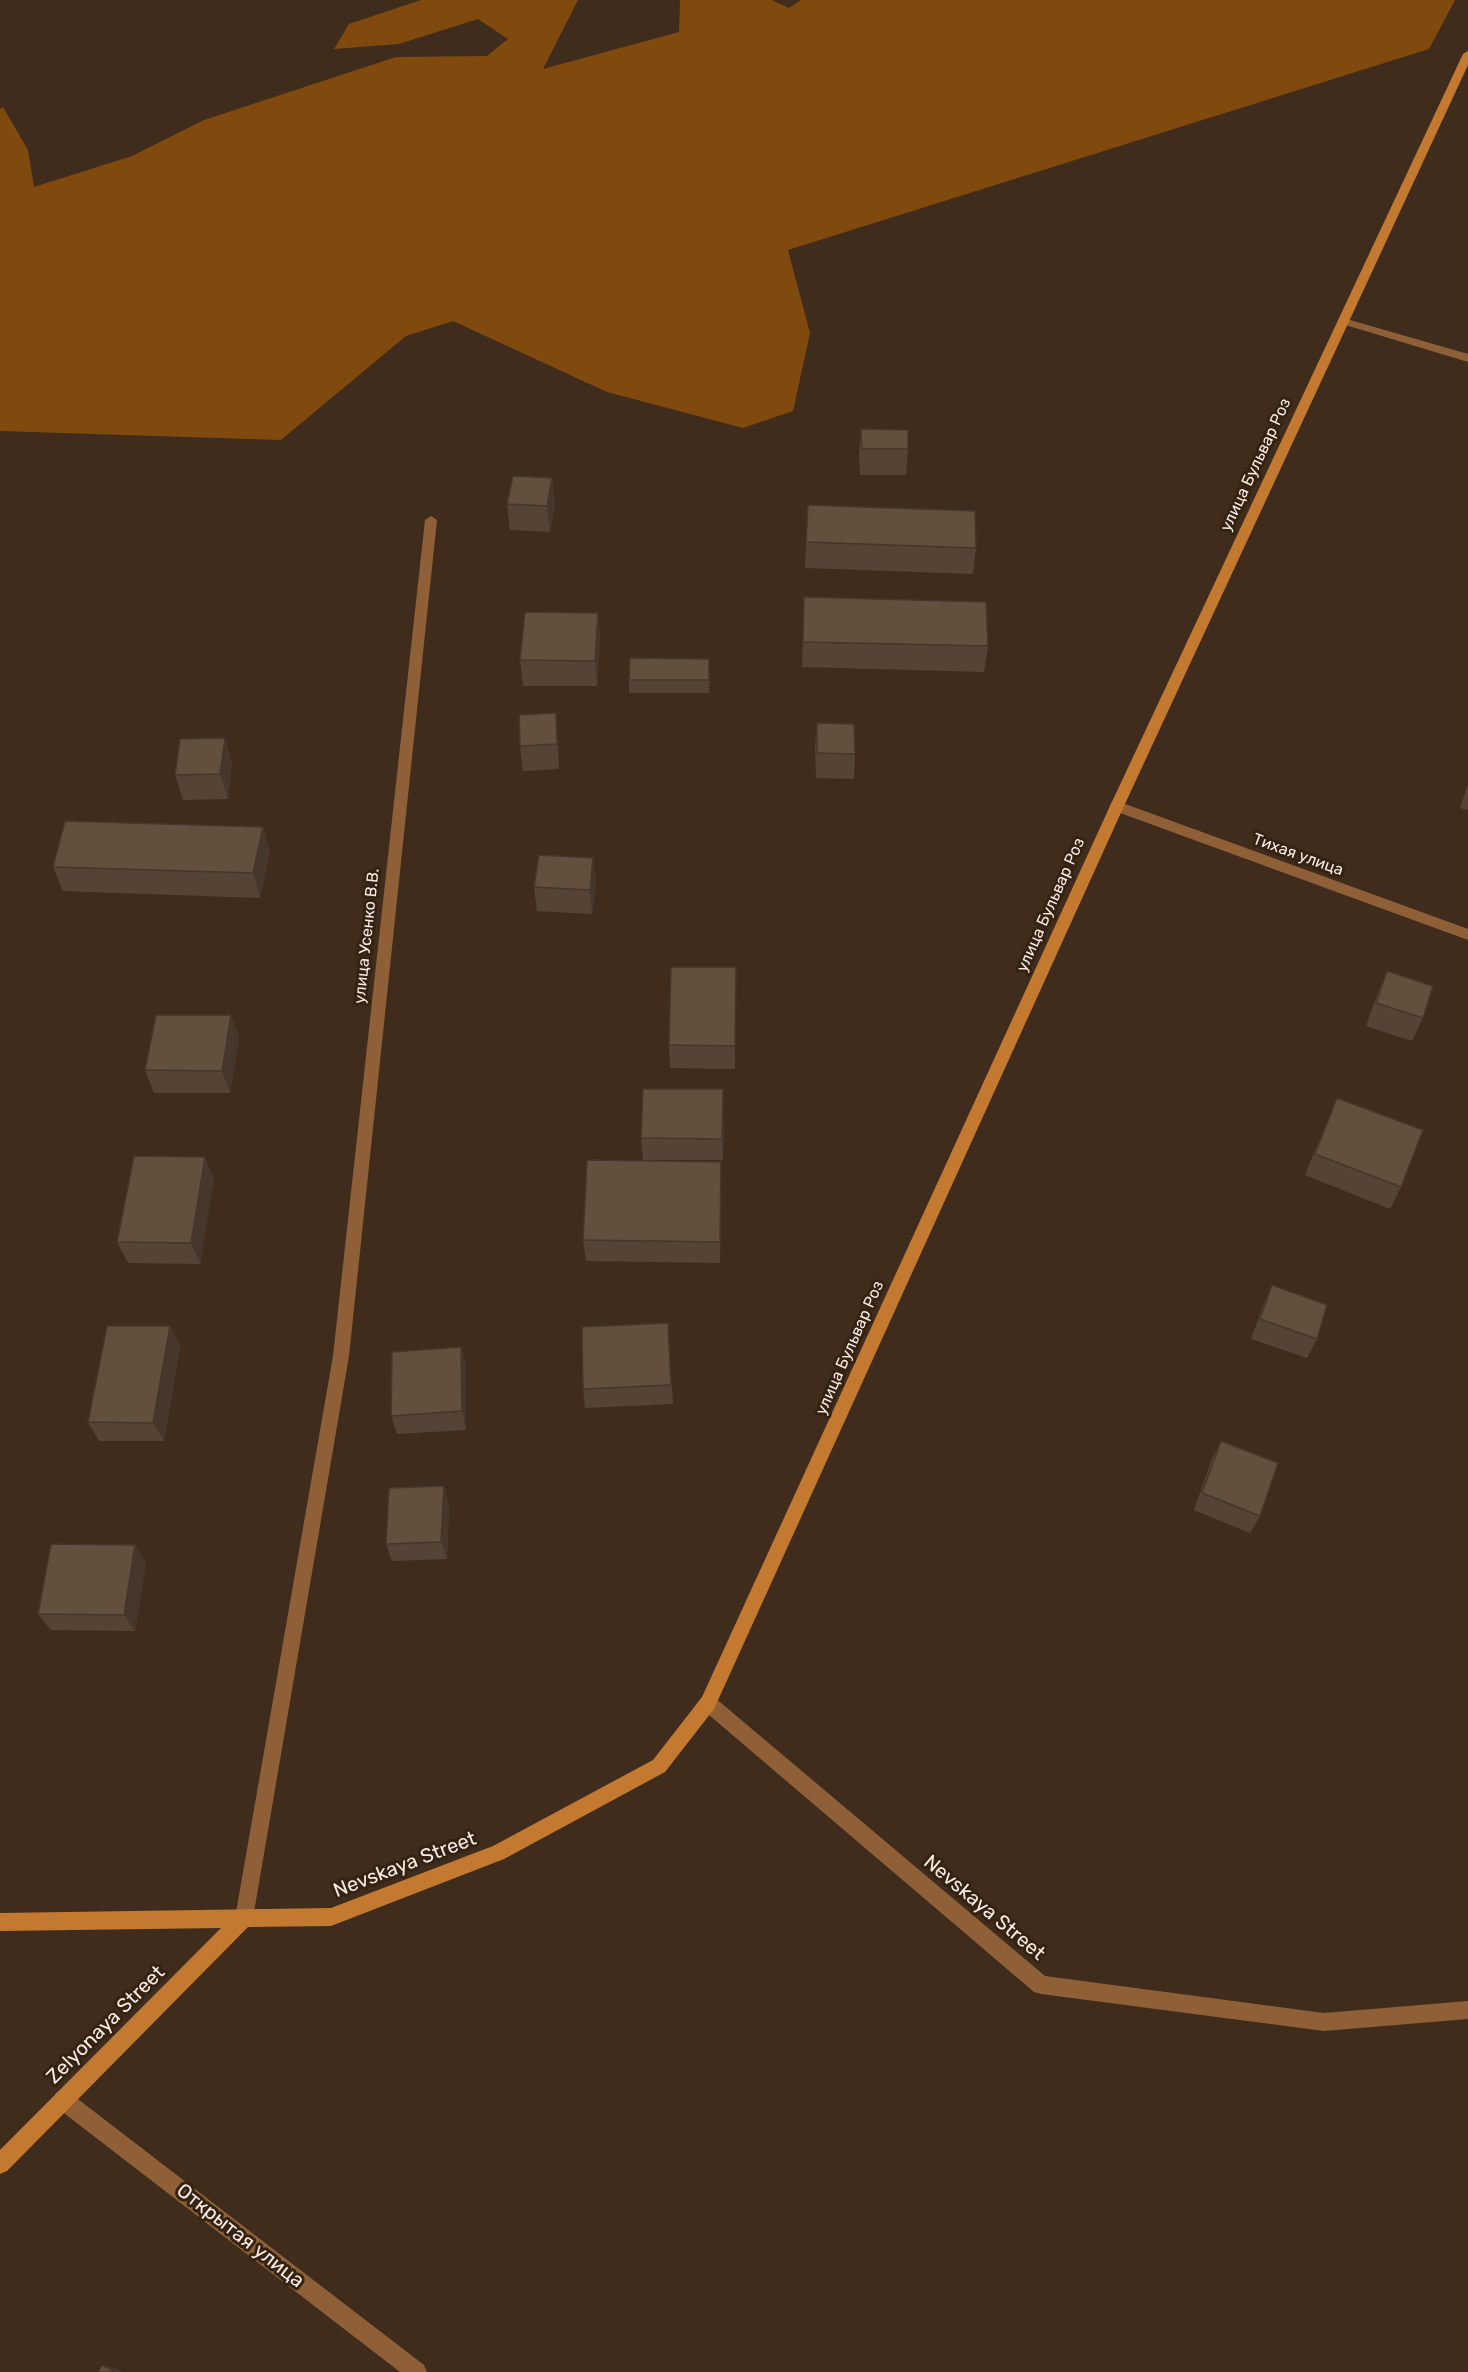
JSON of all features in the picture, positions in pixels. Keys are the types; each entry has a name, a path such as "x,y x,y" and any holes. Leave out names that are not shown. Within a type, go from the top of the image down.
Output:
{"street":[{"name":"улица Бульвар Роз","path":"659,1766 708,1703 1117,806 1468,54"},
{"path":"1343,321 1468,358"},
{"name":"улица Усенко В.В.","path":"243,1918 341,1356 430,520"},
{"name":"Тихая улица","path":"1117,806 1468,934"},
{"name":"Nevskaya Street","path":"708,1703 1041,1985 1324,2022 1468,2010"},
{"name":"Nevskaya Street","path":"0,1922 331,1917 498,1853 659,1766"},
{"name":"Zelyonaya Street","path":"0,2164 243,1918"},
{"name":"Открытая улица","path":"63,2100 417,2372"}],"shaded area":[{"path":"421,0 578,0 543,69 679,32 680,0 772,0 789,8 801,0 1455,0 1429,49 788,250 810,333 793,411 743,428 607,392 453,321 406,336 281,440 0,431 0,109 3,107 28,150 34,187 132,156 204,120 396,57 487,56 508,39 478,19 399,44 334,49 349,24"}],"building":[{"path":"861,429 908,430 908,449 862,449"},
{"path":"513,476 552,478 547,506 507,504"},
{"path":"808,505 975,511 976,548 806,542"},
{"path":"804,597 986,602 988,646 803,642"},
{"path":"525,612 598,613 595,661 520,660"},
{"path":"630,658 709,659 709,680 629,680"},
{"path":"556,713 557,744 520,746 519,715"},
{"path":"817,723 854,724 855,754 817,753"},
{"path":"225,738 220,774 175,775 180,739"},
{"path":"65,821 263,827 253,873 53,867"},
{"path":"539,855 593,858 590,890 534,887"},
{"path":"671,967 736,967 735,1046 669,1045"},
{"path":"1387,971 1433,986 1423,1018 1376,1003"},
{"path":"156,1015 231,1015 222,1071 145,1070"},
{"path":"643,1089 723,1089 722,1139 641,1138"},
{"path":"1337,1098 1423,1130 1401,1187 1315,1154"},
{"path":"134,1156 205,1157 191,1243 117,1242"},
{"path":"587,1160 721,1162 720,1242 583,1240"},
{"path":"1272,1285 1327,1305 1317,1339 1260,1319"},
{"path":"668,1323 671,1385 583,1389 582,1327"},
{"path":"107,1326 170,1326 153,1423 88,1422"},
{"path":"461,1347 462,1411 391,1416 392,1352"},
{"path":"1221,1441 1278,1463 1260,1516 1202,1493"},
{"path":"444,1486 441,1542 386,1544 389,1488"},
{"path":"51,1544 135,1545 124,1615 38,1614"},
{"path":"102,2365 115,2372 98,2372"}]}
